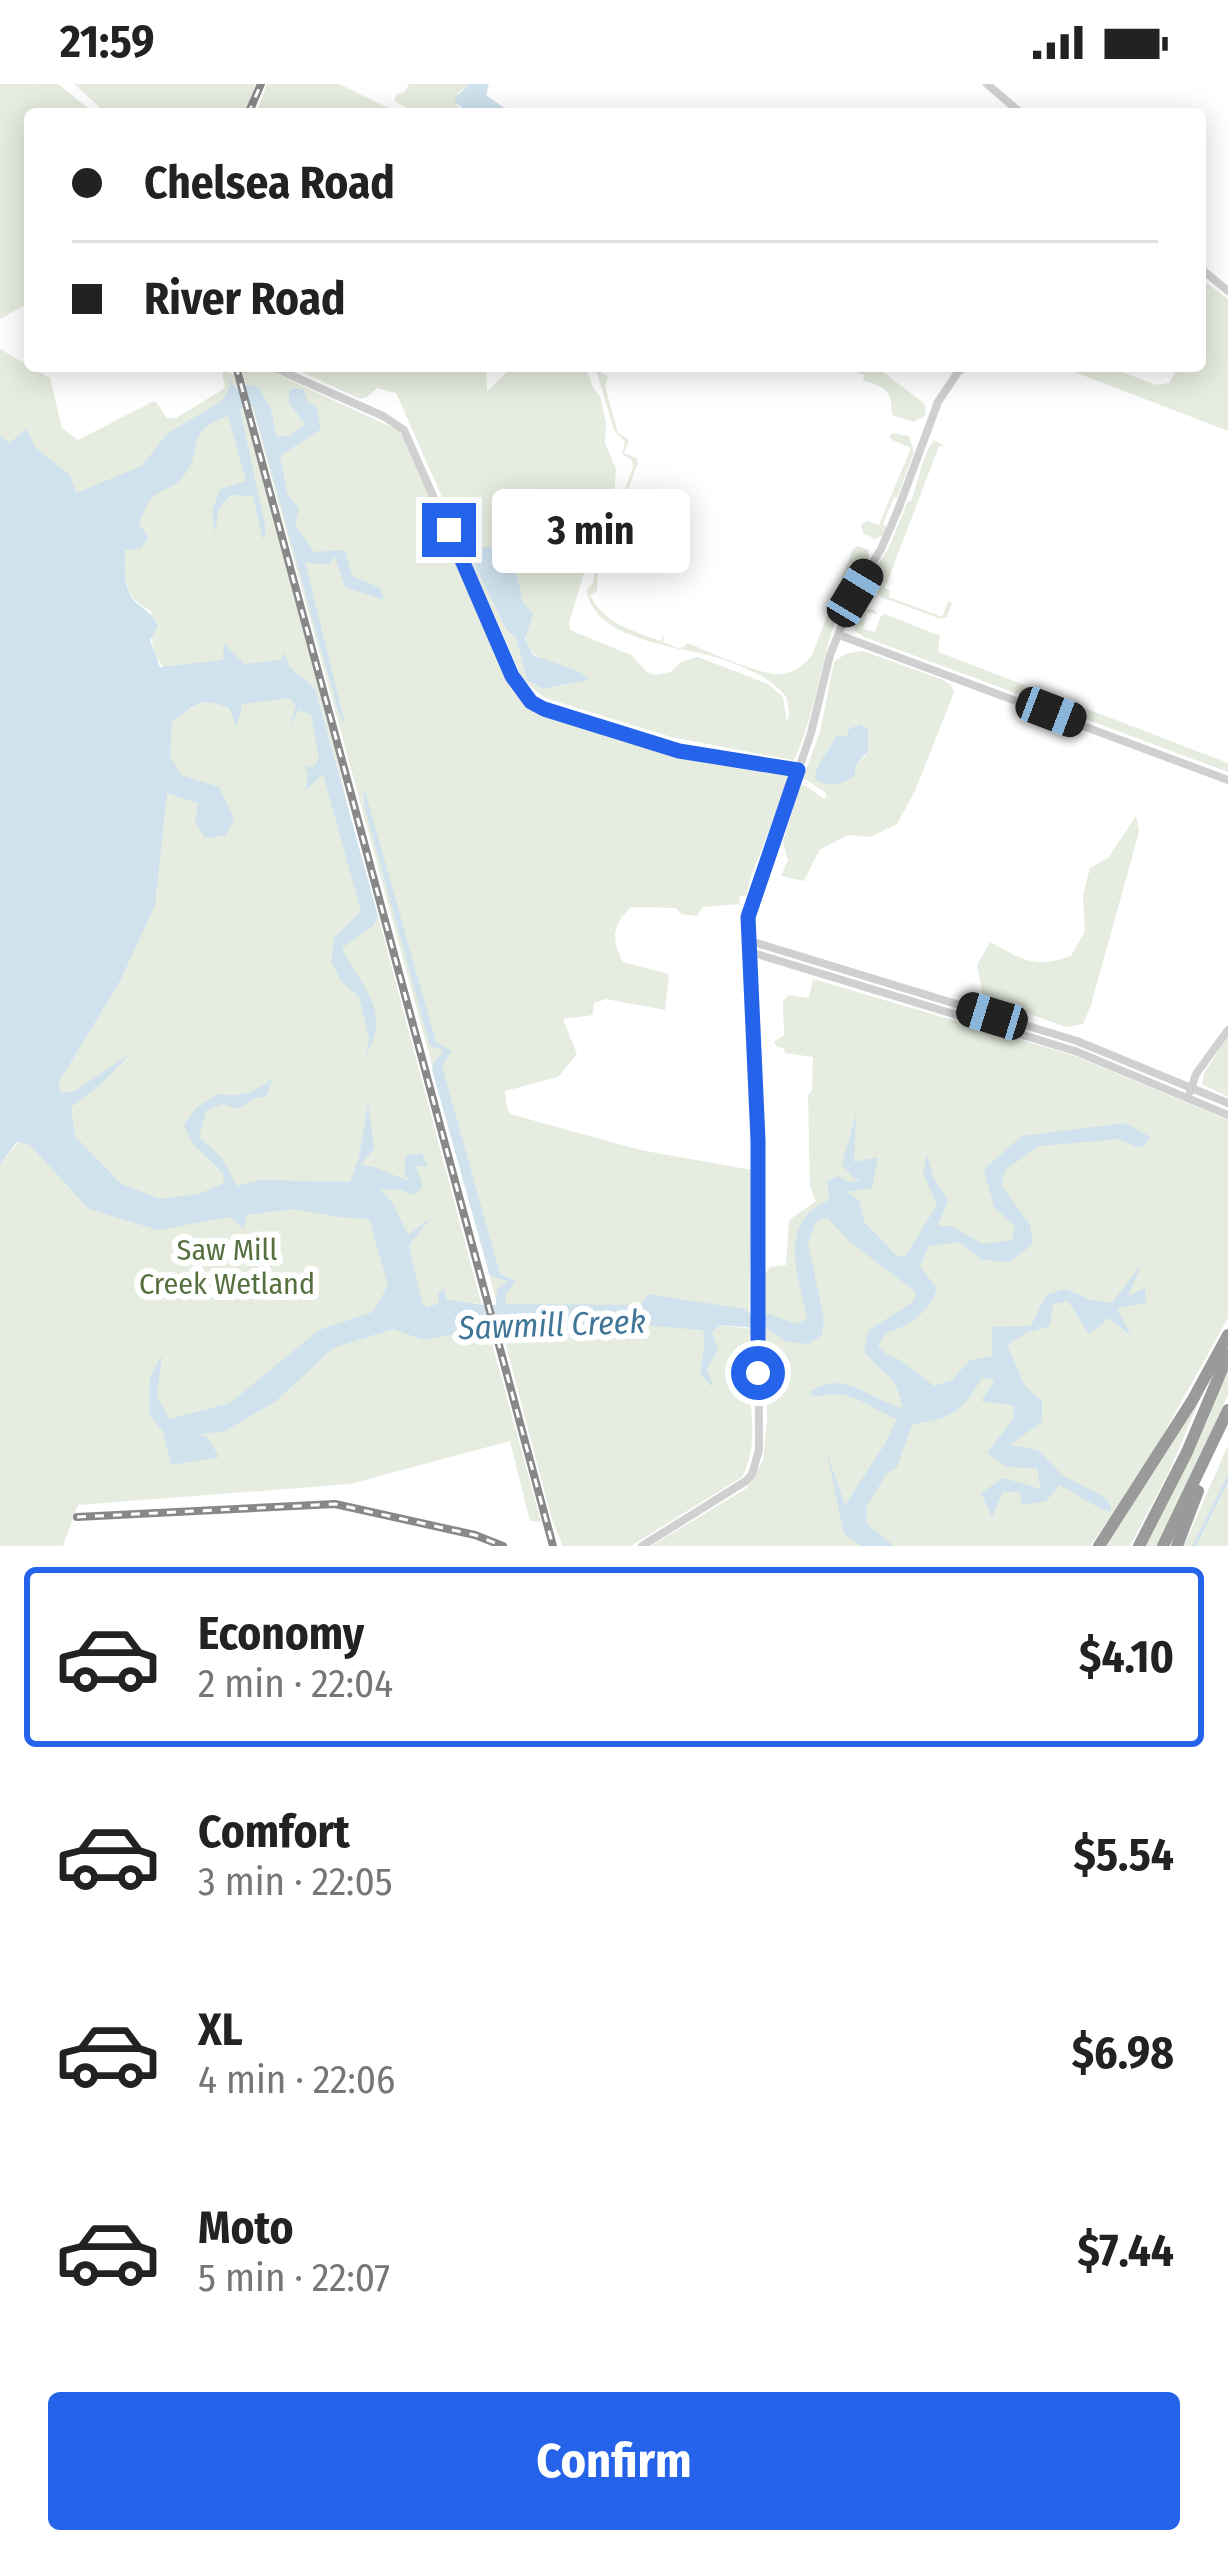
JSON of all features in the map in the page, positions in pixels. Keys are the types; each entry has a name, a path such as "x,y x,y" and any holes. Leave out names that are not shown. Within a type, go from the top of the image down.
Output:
{"highway":[{"path":"1099,1546 1192,1401 1228,1335"},
{"path":"1138,1546 1228,1355"},
{"path":"1162,1546 1228,1413"},
{"path":"1177,1546 1228,1413"}],"street":[{"path":"987,84 1015,108"},
{"path":"284,372 404,430 512,676 531,702 679,751 798,770"},
{"path":"642,1546 746,1481 759,1450 758,1140 748,917 820,700 830,655 855,593 898,510 938,402 958,372"},
{"path":"839,635 1228,780"},
{"path":"747,946 1228,1103"},
{"path":"1190,1094 1196,1074 1228,1030"},
{"path":"1190,1094 1228,1115"}],"green space":[{"path":"0,84 58,84 88,108 24,108 24,305 0,319"},
{"path":"74,84 256,84 248,108 100,108"},
{"path":"267,84 339,84 388,108 258,108"},
{"path":"406,84 469,84 458,93 461,108 407,108 394,101 409,86"},
{"path":"1206,282 1228,299 1228,431 1075,372 1122,372 1156,385 1169,383 1175,372 1206,372"},
{"name":"Saw Mill Creek Wetland","path":"0,349 24,363 24,372 50,378 62,428 78,440 152,402 167,418 176,418 222,390 223,372 234,374 239,388 231,384 224,398 242,418 243,407 349,811 315,688 308,682 374,925 378,916 482,1306 474,1302 483,1335 489,1332 541,1522 530,1521 510,1441 350,1484 78,1505 63,1546 0,1546 0,1164 61,1093 59,1082 120,981 169,756 172,721 211,701 163,667 153,645 151,611 127,586 125,549 75,494 70,475 35,447 8,443 0,435"},
{"path":"243,372 272,372 398,430 518,694 534,710 699,761 787,776 747,895 740,896 739,904 703,907 697,916 681,914 676,908 631,907 620,920 615,939 623,962 669,976 665,1010 606,999 594,1003 593,1015 563,1019 577,1054 558,1077 505,1091 510,1114 640,1150 752,1170 752,1315 498,1307"},
{"path":"302,372 486,372 487,391 505,372 587,372 600,396 605,443 616,469 615,486 591,550 570,630 631,655 654,675 671,672 681,662 698,657 768,684 783,697 787,722 787,698 766,679 722,659 663,645 622,631 593,607 587,589 633,468 632,460 622,454 625,442 614,430 597,372 608,376 605,386 618,433 629,440 624,453 638,463 598,567 597,591 590,595 611,619 660,641 665,634 663,642 678,648 687,643 759,671 789,672 812,655 853,549 868,550 869,558 833,629 795,759 671,737 545,698 523,680 396,393 377,388 360,399","holes":["513,558 523,603 532,614 526,645 576,683 543,689 527,680 516,638 506,629 473,562"]},
{"path":"856,372 883,372 923,403 925,416 913,422 892,415 887,391 863,380 864,375"},
{"path":"893,433 909,436 914,452 883,524 883,535 875,539 863,533 861,525 867,521 879,525 911,448 892,440"},
{"path":"934,440 945,447 939,446 885,588 889,597 942,617 948,601 952,603 947,617 941,619 881,597 872,586 873,573 911,501"},
{"path":"861,609 878,614 867,612 863,629 875,632 885,614 940,636 938,652 1228,763 1228,772 864,637 851,623"},
{"path":"863,651 944,680 954,692 897,824 870,837 848,835 819,850 804,881 781,876 788,860 783,842 800,786 827,798 803,778 820,732 834,662","holes":["860,724 866,755 856,770 816,767 836,735 847,736"]},
{"path":"1136,816 1139,832 1083,1024 1066,1027 983,997 977,965 990,942 1029,961 1071,956 1085,931 1083,895 1090,868 1108,858"},
{"path":"813,979 1072,1055 1228,1120 1228,1318 1141,1474 1090,1546 651,1546 747,1488 763,1460 767,1419 764,1275 770,1267 786,1265 789,1220 816,1201 810,1187 808,1096 813,1057 785,1053 774,1042 784,1035 783,1002 788,995 809,998"},
{"path":"1228,1036 1228,1097 1202,1084"},
{"path":"642,1322 752,1329 749,1460 742,1477 631,1546 563,1546 502,1330"},
{"path":"1228,1369 1228,1395 1157,1546 1145,1546 1187,1465"},
{"path":"1203,1392 1130,1546 1102,1546"},
{"path":"1228,1445 1228,1546 1184,1546"}],"water":[{"path":"469,84 489,84 486,95 504,108 463,108 454,99"},
{"name":"Sawmill Creek","path":"230,377 237,388 259,388 271,409 276,437 289,436 305,424 289,403 289,391 304,390 307,401 316,406 321,429 280,456 287,494 299,508 295,524 314,552 345,550 352,576 380,588 384,600 345,587 335,557 328,565 305,562 345,724 253,406 240,409 266,530 263,540 253,496 231,495 219,508 215,533 212,511 220,489 246,481 228,416 205,428 185,474 149,502 139,523 148,538 141,548 125,550 127,587 158,626 150,640 160,667 223,660 224,643 244,664 280,660 285,653 289,667 315,688 378,916 374,925 342,948 371,999 376,1025 366,1055 369,1038 359,997 341,981 331,961 334,938 361,911 323,774 305,791 308,774 304,764 312,768 319,759 311,715 299,710 290,726 296,705 289,698 242,704 237,727 229,708 198,704 172,722 170,756 181,775 219,787 234,819 225,836 205,838 195,822 198,803 167,793 155,905 120,981 59,1082 61,1093 75,1091 131,1053 71,1107 75,1136 121,1184 160,1199 199,1194 224,1183 223,1173 193,1144 184,1125 196,1108 218,1094 247,1093 272,1079 267,1096 238,1109 222,1104 206,1111 199,1137 221,1157 237,1186 261,1180 350,1182 368,1103 374,1148 361,1165 410,1181 404,1172 406,1156 422,1153 428,1166 416,1166 423,1187 414,1195 398,1189 380,1190 392,1202 408,1235 431,1218 409,1245 422,1303 427,1308 439,1303 438,1294 444,1288 447,1300 496,1305 497,1290 508,1281 490,1276 432,1070 442,1050 430,1046 364,805 364,788 436,1042 452,1051 442,1066 500,1274 516,1281 505,1295 506,1304 640,1305 648,1294 744,1309 752,1315 769,1314 796,1324 807,1319 796,1268 797,1236 802,1222 829,1200 827,1182 837,1176 850,1182 861,1180 853,1178 842,1164 856,1114 854,1162 878,1157 872,1188 847,1192 859,1200 865,1223 896,1255 905,1257 937,1205 923,1173 927,1155 933,1177 948,1200 938,1226 951,1226 983,1244 1012,1240 1015,1227 994,1207 984,1169 1022,1136 1126,1123 1150,1137 1137,1147 1119,1139 1039,1146 1005,1170 1001,1185 1030,1225 1033,1244 1009,1262 982,1260 960,1242 929,1246 920,1266 937,1289 929,1305 903,1327 886,1333 878,1346 934,1386 952,1380 970,1360 992,1356 992,1327 1031,1326 1046,1295 1066,1289 1112,1303 1142,1263 1128,1296 1145,1288 1146,1303 1117,1308 1131,1336 1109,1318 1089,1334 1068,1301 1053,1304 1050,1326 1007,1345 1025,1386 1042,1401 1042,1422 1009,1445 1038,1450 1062,1475 1104,1497 1111,1512 1060,1485 1046,1501 1022,1505 1020,1492 1003,1492 992,1517 981,1493 1003,1478 1041,1489 1037,1468 1007,1467 987,1453 1013,1419 1014,1406 981,1401 995,1380 983,1377 955,1412 912,1425 897,1467 886,1474 866,1508 867,1524 894,1546 862,1546 844,1534 827,1453 845,1505 897,1419 849,1396 809,1393 834,1383 845,1384 903,1408 893,1381 864,1352 869,1330 913,1302 916,1292 850,1242 827,1217 815,1223 808,1243 824,1320 822,1335 808,1344 785,1341 768,1329 720,1325 712,1332 718,1350 707,1368 714,1389 700,1373 703,1330 641,1325 581,1334 586,1340 502,1330 424,1340 393,1329 333,1348 276,1401 225,1431 195,1435 207,1437 219,1457 171,1465 163,1432 149,1414 150,1377 162,1355 157,1396 169,1419 230,1403 319,1330 373,1312 388,1285 369,1219 294,1209 246,1215 244,1229 230,1217 158,1230 89,1209 30,1145 17,1142 0,1164 0,435 9,443 27,429 35,447 70,475 76,493 142,466 167,434 223,400"},
{"path":"495,547 513,558 523,602 533,614 525,639 533,655 590,680 543,689 527,680 516,638 506,629 473,562 473,552"},
{"path":"860,724 868,730 868,751 854,776 834,784 815,778 836,735 847,736 849,729"}],"waterway":[{"path":"1194,1546 1228,1478"}],"railway":[{"path":"251,108 261,84"},
{"path":"238,372 553,1546"},
{"path":"77,1517 335,1504 475,1535 503,1546"}],"route":[{"path":"449,530 512,676 531,702 679,751 798,770 748,917 758,1140 758,1373"}]}
